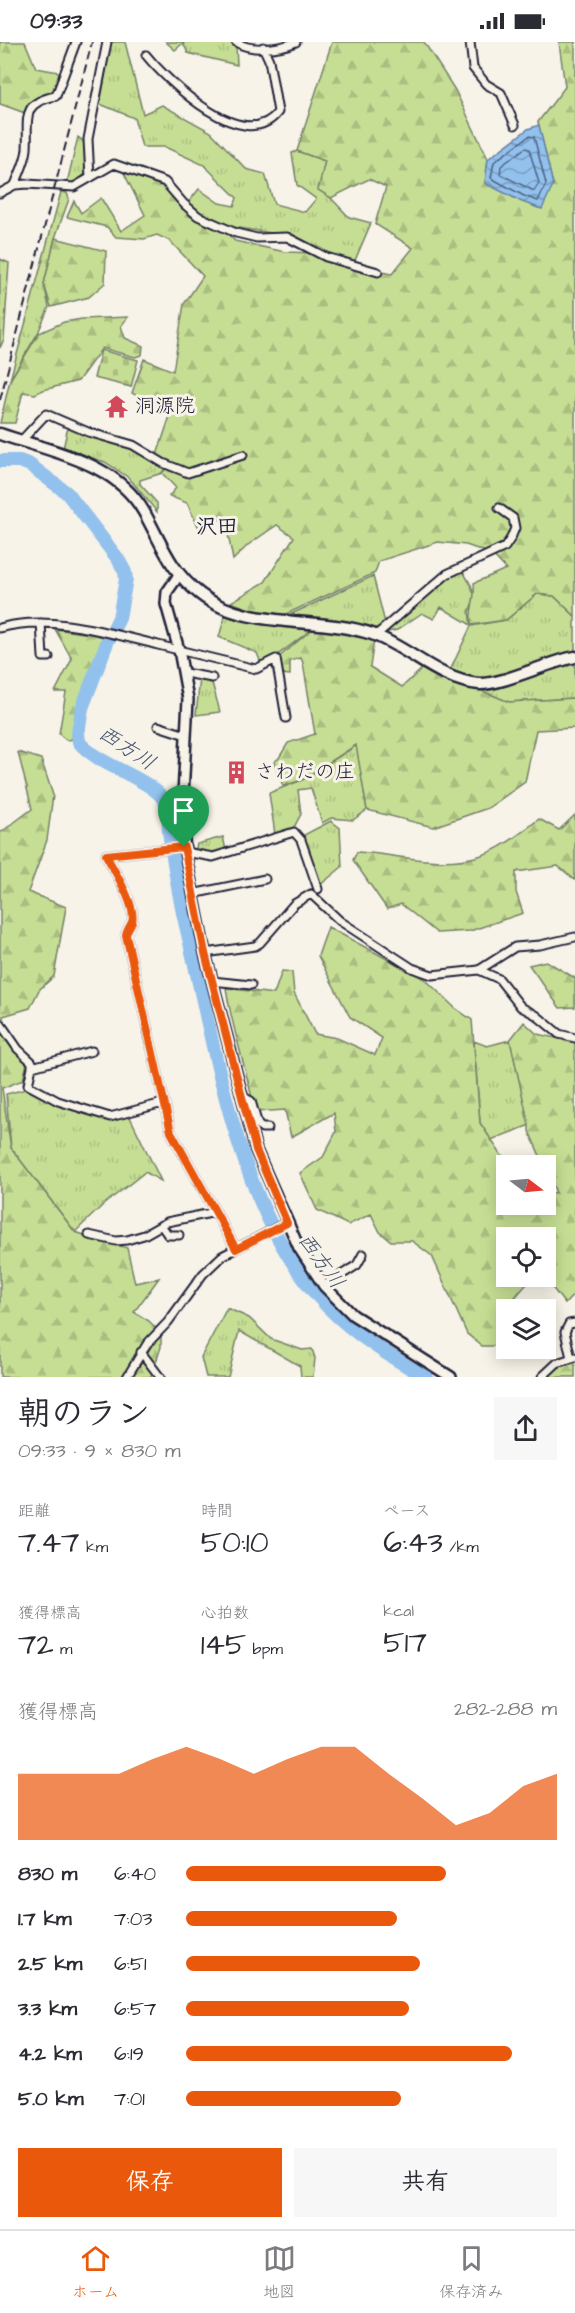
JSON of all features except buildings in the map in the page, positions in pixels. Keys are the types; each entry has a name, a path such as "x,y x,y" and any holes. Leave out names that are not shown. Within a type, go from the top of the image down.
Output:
{"main road":[{"path":"0,434 86,462 106,472 125,489 143,511 163,551 179,575 201,596 245,614 348,629 375,636 446,674 466,682 481,684 575,657"}],"street":[{"path":"15,185 27,152 27,116 34,105 43,99 56,96 76,42"},
{"path":"90,178 88,139 107,42"},
{"path":"236,42 252,47 285,47 296,42"},
{"path":"470,42 473,68 486,84 501,93 515,125"},
{"path":"146,55 165,77 197,104 216,115 238,123 253,125 273,118 278,112 269,60 263,47"},
{"path":"0,193 15,185 74,187 114,164 165,182 198,216 236,233 256,238 287,237 326,257 378,273"},
{"path":"21,441 46,414 88,432 133,445 169,466 188,473 243,455"},
{"path":"375,636 447,574 505,547 515,528 513,518 500,508"},
{"path":"179,575 167,592 166,604 179,650 188,699 182,814 185,850 205,953 256,1150 284,1224 324,1286 353,1315 452,1377"},
{"path":"0,628 20,622 104,631 256,669 276,660 286,718"},
{"path":"41,623 43,657 49,657"},
{"path":"184,673 212,678"},
{"path":"158,726 186,735"},
{"path":"236,1249 171,1132 126,935 132,920 132,912 127,895 106,855 165,849 185,850 213,857 294,832 301,840 318,889"},
{"path":"192,894 265,879"},
{"path":"205,953 255,946 294,904 311,894 340,921 412,968 432,975 479,970 515,947 540,945 575,937"},
{"path":"479,970 499,979 521,1007 536,1015 559,1034 575,1038"},
{"path":"212,981 251,985"},
{"path":"0,1023 18,1050 32,1062 28,1085 58,1101 110,1117 164,1103"},
{"path":"32,1067 92,1051"},
{"path":"242,1096 251,1101 258,1125 261,1128 268,1128"},
{"path":"89,1235 116,1241 128,1240 144,1235 167,1222 216,1212"},
{"path":"127,1377 141,1352 168,1322 203,1274 222,1256 284,1224"},
{"path":"161,1225 168,1235 179,1235"},
{"path":"324,1286 357,1265 363,1254"},
{"path":"542,1377 556,1363 573,1358 566,1332 569,1324 575,1323"},
{"path":"141,1352 160,1377"}],"green space":[{"path":"0,42 25,42 36,68 59,72 55,93 37,99 25,113 0,104"},
{"path":"111,42 125,42 143,114 162,105 211,132 246,169 265,174 274,204 305,212 316,199 297,185 292,153 297,151 325,161 319,190 331,198 349,217 371,223 353,265 316,253 291,236 226,226 198,214 187,204 199,189 219,203 234,206 237,198 204,165 165,147 142,147 134,118 100,104"},
{"path":"166,42 232,42 236,45 237,65 188,53 183,43 175,50"},
{"path":"332,42 424,42 455,90 488,159 485,183 538,208 553,185 538,122 565,87 559,42 575,42 575,616 554,596 537,594 506,620 471,625 474,583 506,569 492,554 466,545 438,542 379,561 375,573 284,615 252,610 231,602 265,582 294,537 277,525 248,545 233,560 227,529 217,515 198,526 187,503 169,496 176,488 162,473 169,466 156,458 170,416 132,393 144,359 173,371 184,304 203,276 170,241 157,235 144,239 116,237 107,227 67,217 74,201 81,213 101,198 121,231 145,215 122,169 165,184 181,206 224,230 235,241 285,252 316,253 359,267 392,274 413,248 375,224 386,187 369,179 331,198 318,190 325,161 297,151"},
{"path":"78,137 84,142 87,172 76,182 67,183"},
{"path":"61,192 67,193 69,199 55,238 44,284 49,307 38,333 10,380"},
{"path":"55,238 106,251 105,283 89,297 51,307 44,284"},
{"path":"0,259 9,263 4,339 0,348"},
{"path":"128,317 121,326 125,338 143,346 142,355 135,357 102,348 78,381 35,394 23,392 15,423 0,423 10,380 39,333 64,322"},
{"path":"101,350 138,360 131,387 94,378"},
{"path":"69,422 134,446 166,466 162,473 140,480 140,484 157,503 157,512 129,478 105,462 63,449"},
{"path":"461,568 475,597 469,612 471,625 441,607 434,619 422,613 397,630 384,633 431,588"},
{"path":"373,576 385,623 374,632 287,616"},
{"path":"537,594 554,596 575,616 575,698 509,702 447,677 471,626 506,620"},
{"path":"226,613 255,623 311,630 276,656 261,663 257,653 219,637"},
{"path":"55,629 105,636 98,664 79,708 75,739 66,740 59,734 66,692 55,692 72,659"},
{"path":"311,630 334,630 374,639 370,667 402,687 424,667 509,702 575,698 575,728 536,730 525,782 488,808 433,827 367,810 356,745 302,780 283,786 274,762 288,743 315,734 301,658 290,661 290,675 281,674 278,658"},
{"path":"200,678 211,679 220,712 196,715"},
{"path":"357,745 367,810 353,820 331,818 322,823 311,788 298,790 301,814 293,829 275,834 269,793 302,780"},
{"path":"18,752 41,759 53,795 47,840 28,892 66,907 54,976 39,990 30,1008 3,1016 3,1030 27,1063 23,1080 2,1088 11,1148 75,1232 127,1248 135,1283 159,1278 134,1312 149,1321 161,1333 161,1347 151,1377 0,1377 0,833 32,809"},
{"path":"575,815 575,880 558,866 516,872 516,892 523,913 470,931 437,933 401,904 387,909 353,860 357,852 434,861 479,856 495,850 539,819 559,830"},
{"path":"331,821 340,828 342,867 319,886 302,836"},
{"path":"223,837 226,850 207,854 195,851 197,844"},
{"path":"328,927 426,980 455,1008 472,1020 480,1123 501,1155 496,1155 496,1215 556,1215 556,1155 540,1155 529,1131 510,1040 524,1022 537,1034 575,1042 575,1293 565,1304 552,1287 556,1287 556,1227 496,1227 496,1287 524,1287 514,1299 496,1299 496,1346 482,1346 467,1334 432,1256 412,1241 391,1241 380,1232 371,1214 348,1225 317,1210 300,1173 323,1157 336,1132 334,1113 291,1137 285,1110 255,1112 226,988 274,994 282,971 292,972 294,993 315,1034 337,1038 375,1055 382,1038 350,1017 318,956"},
{"path":"546,961 575,978 575,1007 560,1008 529,965"},
{"path":"510,1040 530,1125 491,1140 480,1123 474,1041 487,1046"},
{"path":"26,1089 54,1102 108,1120 129,1115 161,1181 145,1172 103,1205 75,1232 11,1148 6,1094"},
{"path":"227,1308 249,1318 271,1339 302,1350 312,1349 315,1358 313,1377 301,1377 300,1366 239,1331 228,1377 206,1377 201,1357"},
{"path":"575,1363 575,1377 544,1377 548,1369"}],"water":[{"path":"539,125 553,185 542,209 522,202 485,183 488,159 528,129"}],"waterway":[{"name":"西方川","path":"0,461 20,461 30,465 67,493 118,559 125,572 126,579 119,618 108,640 82,708 79,742 98,758 148,785 167,804 180,900 219,1072 250,1176 271,1224 296,1268 338,1317 361,1336 426,1377"}],"railway":[{"path":"0,400 92,42"}],"place":[{"name":"洞源院","path":"117,406"},
{"name":"さわだの庄","path":"237,772"}],"district":[{"name":"沢田","path":"217,526"}],"route":[{"path":"184,847 205,953 256,1150 287,1223 236,1249 171,1132 126,935 132,920 132,912 127,895 106,855 184,847"}]}
